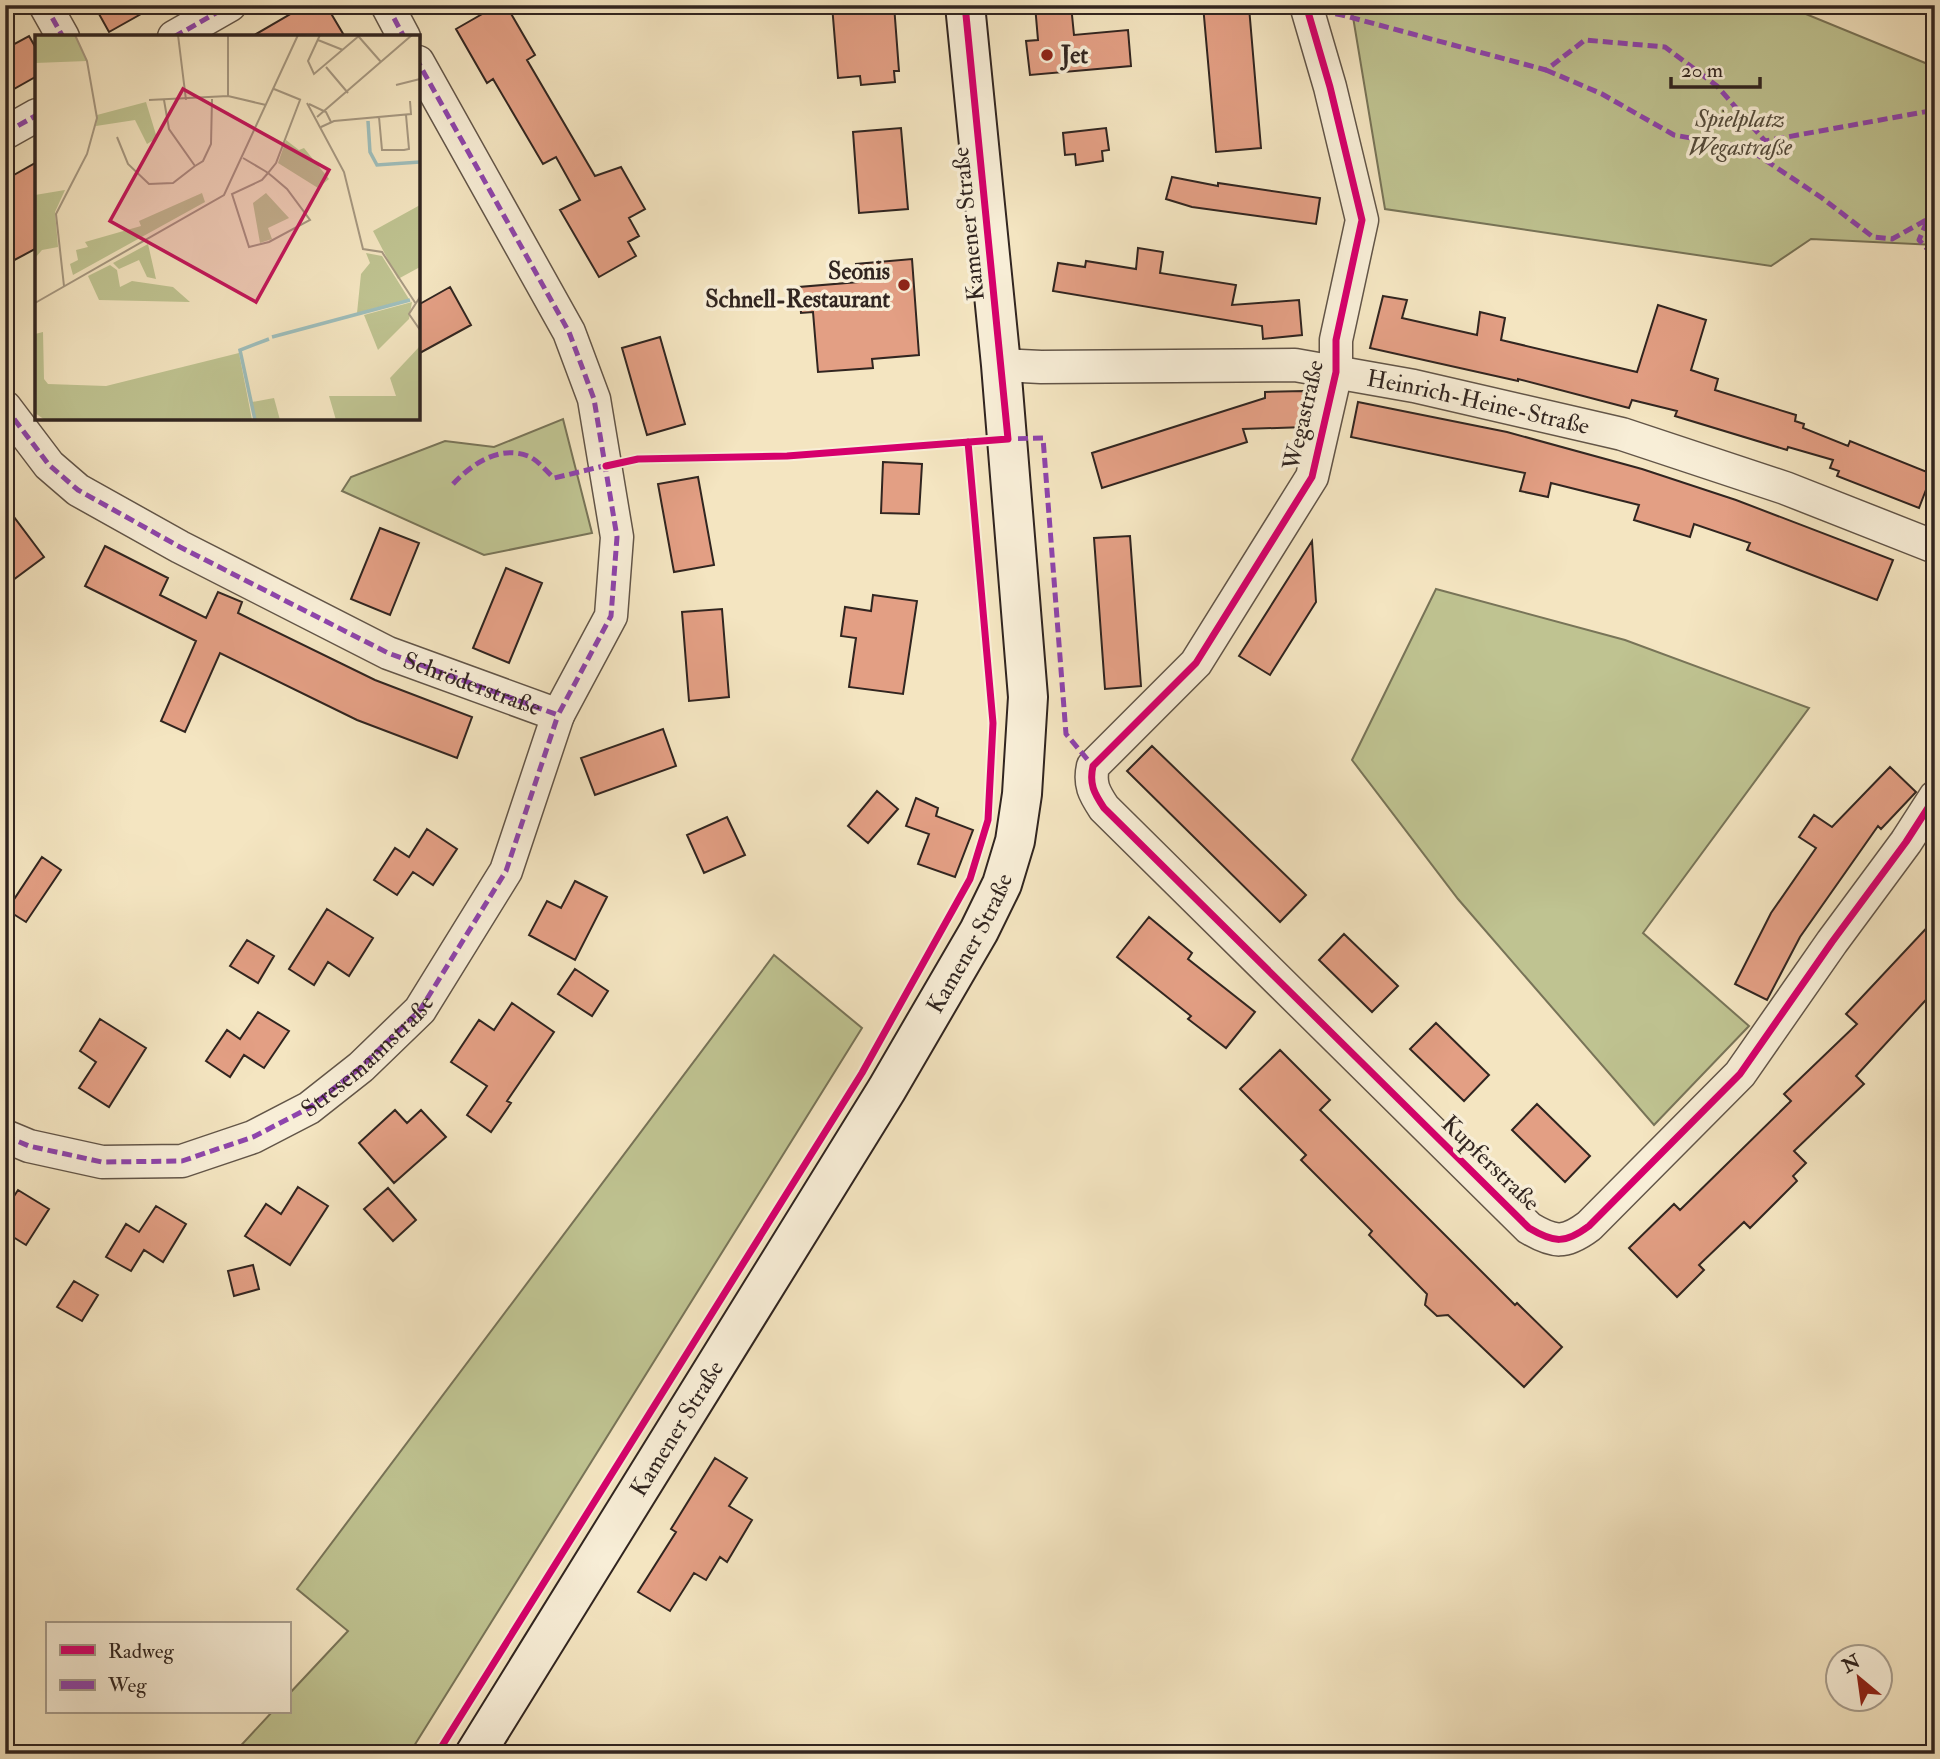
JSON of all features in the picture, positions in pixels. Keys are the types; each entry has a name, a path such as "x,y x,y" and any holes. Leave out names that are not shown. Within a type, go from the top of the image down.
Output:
{"main road":[{"name":"Kamener Straße","path":"475,1754 887,1089 979,931 1002,884 1014,841 1022,794 1028,697 1001,365 965,5"}],"street":[{"path":"45,5 62,35"},
{"path":"178,35 230,5"},
{"path":"387,5 403,35"},
{"name":"Wegastraße","path":"1104,808 1094,794 1090,780 1093,766 1195,663 1312,477 1336,372 1336,340 1362,220 1330,87 1306,5"},
{"name":"Schröderstraße","path":"5,407 49,465 78,490 180,547 388,653 558,715 611,616 617,537 594,399 569,332 420,66"},
{"path":"5,134 35,116"},
{"name":"Heinrich-Heine-Straße","path":"1001,365 1295,365 1414,386 1622,434 1785,488 1935,547"},
{"name":"Stresemannstraße","path":"5,1136 29,1146 102,1162 182,1161 253,1137 309,1108 361,1067 420,1010 506,871 558,715"},
{"name":"Kupferstraße","path":"1104,808 1529,1228 1546,1238 1562,1240 1574,1237 1590,1226 1740,1074 1906,842 1935,797"}],"green space":[{"name":"Spielplatz Wegastraße","path":"1351,5 1784,5 1935,67 1935,245 1811,239 1771,266 1385,209"},
{"path":"563,419 592,533 484,555 342,491 351,477 445,441 494,447"},
{"path":"1436,589 1625,640 1809,708 1643,933 1749,1026 1654,1125 1458,899 1352,760"},
{"path":"774,955 862,1028 409,1754 233,1754 270,1714 290,1714 290,1693 348,1631 297,1589"}],"building":[{"path":"94,5 157,5 109,32"},
{"path":"306,5 326,5 344,35 254,35"},
{"path":"498,5 506,5 535,55 527,60 595,176 621,167 645,209 629,218 639,236 628,242 636,256 599,277 560,210 580,200 556,157 543,164 493,79 487,83 456,29"},
{"path":"832,5 894,5 899,71 894,71 895,82 861,85 860,76 838,78"},
{"path":"1035,5 1071,5 1074,35 1128,30 1131,66 1030,75 1026,41 1038,40"},
{"path":"1203,5 1229,5 1229,9 1249,7 1261,148 1216,152"},
{"path":"29,36 35,46 35,77 5,94 5,49"},
{"path":"901,128 908,209 859,213 853,132"},
{"path":"1106,128 1109,150 1102,151 1103,161 1076,165 1075,154 1065,155 1063,133"},
{"path":"35,163 35,249 5,265 5,180"},
{"path":"1172,177 1218,186 1218,183 1320,198 1316,224 1192,207 1166,199"},
{"path":"1138,248 1163,252 1160,273 1236,285 1232,305 1299,300 1302,335 1263,339 1262,326 1053,291 1058,263 1085,267 1086,261 1136,269"},
{"path":"912,259 919,355 872,359 873,368 818,372 813,312 801,313 799,287 858,282 856,264"},
{"path":"450,287 471,325 420,353 420,304"},
{"path":"1383,296 1407,300 1402,318 1477,335 1480,312 1505,318 1501,340 1637,372 1658,305 1706,320 1691,370 1718,379 1715,390 1796,415 1795,421 1804,424 1803,428 1848,446 1850,441 1932,474 1919,508 1837,476 1839,471 1830,468 1833,460 1788,447 1787,450 1675,416 1677,411 1632,400 1629,408 1518,379 1370,348"},
{"path":"660,337 685,424 647,435 622,348"},
{"path":"1303,391 1305,427 1243,429 1247,442 1102,488 1092,453 1265,398 1265,392"},
{"path":"1358,402 1507,432 1642,469 1736,500 1893,560 1877,600 1747,550 1750,543 1694,524 1690,537 1634,520 1639,505 1551,483 1548,497 1520,491 1525,473 1351,437"},
{"path":"883,462 922,464 919,514 881,513"},
{"path":"698,477 714,565 674,572 658,484"},
{"path":"5,505 44,557 5,586"},
{"path":"380,528 419,543 390,615 351,599"},
{"path":"1130,536 1141,686 1105,689 1094,538"},
{"path":"1312,541 1316,602 1270,675 1239,656"},
{"path":"105,546 168,578 160,595 206,618 218,592 242,602 238,613 375,680 472,717 457,758 357,720 220,653 185,732 161,721 196,641 85,586"},
{"path":"506,568 542,583 509,663 473,648"},
{"path":"873,595 917,601 903,694 849,687 856,638 841,636 845,607 871,611"},
{"path":"722,609 729,697 689,701 682,612"},
{"path":"663,729 676,766 595,795 581,758"},
{"path":"1152,746 1306,895 1280,922 1127,771"},
{"path":"1890,767 1916,792 1881,829 1878,826 1800,937 1767,1000 1735,984 1771,913 1816,848 1799,837 1814,815 1832,827"},
{"path":"877,791 898,809 868,843 848,826"},
{"path":"916,798 938,808 936,816 973,830 955,877 918,864 929,834 906,826"},
{"path":"727,817 745,855 704,873 687,835"},
{"path":"427,829 457,849 433,885 413,872 397,895 374,880 395,848 409,857"},
{"path":"42,857 61,870 26,922 7,910"},
{"path":"575,881 607,897 575,960 529,935 547,901 561,908"},
{"path":"327,909 373,938 349,976 328,962 314,985 289,969"},
{"path":"1149,917 1192,953 1188,959 1255,1012 1226,1048 1188,1019 1191,1016 1117,957"},
{"path":"1935,919 1935,990 1856,1076 1864,1084 1794,1151 1806,1163 1793,1176 1797,1181 1750,1228 1744,1222 1699,1265 1704,1270 1677,1297 1629,1248 1674,1204 1680,1210 1791,1101 1784,1094 1857,1024 1846,1014"},
{"path":"1344,934 1398,986 1372,1012 1319,960"},
{"path":"247,940 274,956 258,983 230,966"},
{"path":"575,969 608,991 592,1016 558,994"},
{"path":"512,1003 554,1032 507,1101 511,1103 491,1132 467,1115 487,1086 451,1062 479,1020 494,1030"},
{"path":"258,1012 289,1031 264,1068 244,1055 230,1077 206,1061 227,1030 240,1039"},
{"path":"100,1019 146,1048 109,1107 79,1088 96,1062 80,1051"},
{"path":"1436,1023 1489,1075 1464,1101 1410,1049"},
{"path":"1280,1050 1330,1100 1320,1110 1515,1305 1517,1303 1562,1347 1524,1387 1448,1315 1437,1316 1425,1305 1427,1294 1369,1235 1372,1231 1301,1160 1306,1155 1240,1089"},
{"path":"1537,1104 1590,1156 1565,1182 1512,1130"},
{"path":"395,1110 407,1123 421,1110 446,1137 394,1183 359,1143"},
{"path":"298,1187 328,1206 290,1265 245,1236 266,1204 281,1214"},
{"path":"388,1188 416,1220 393,1241 364,1209"},
{"path":"18,1190 49,1209 26,1245 5,1232 5,1210"},
{"path":"156,1206 186,1224 163,1262 144,1250 131,1271 106,1257 126,1224 139,1232"},
{"path":"253,1265 259,1289 234,1296 228,1271"},
{"path":"74,1281 98,1295 82,1321 57,1307"},
{"path":"715,1458 747,1478 729,1506 752,1520 727,1562 720,1557 706,1580 694,1573 670,1611 638,1592 676,1532 671,1529"}],"marked path":[{"path":"45,5 62,35"},
{"path":"178,35 230,5"},
{"path":"387,5 403,35"},
{"path":"1306,8 1342,15 1546,70 1585,40 1665,47 1717,86 1765,141 1935,110"},
{"path":"5,407 49,465 78,490 180,547 388,653 558,715 611,616 617,537 594,399 569,332 420,66"},
{"path":"1546,70 1602,94 1674,135 1747,148 1822,198 1873,237 1892,239 1928,219 1919,240 1935,257"},
{"path":"5,133 35,116"},
{"path":"1928,219 1935,195"},
{"path":"1003,439 1043,438 1066,734 1093,766"},
{"path":"453,484 477,463 507,453 532,458 554,478 612,464"},
{"path":"5,1136 29,1146 102,1162 182,1161 253,1137 309,1108 361,1067 420,1010 506,871 558,715"}],"cycle path":[{"path":"606,466 638,459 787,456 1008,439 965,5"},
{"path":"1306,5 1330,87 1362,220 1336,340 1336,372 1312,477 1196,663 1093,766 1093,788 1104,808 1529,1228 1546,1237 1559,1239 1573,1236 1589,1226 1740,1074 1906,842 1935,797"},
{"path":"437,1754 862,1073 970,879 988,820 993,723 968,442"}],"place":[{"name":"Jet","path":"1047,55"},
{"name":"Seonis Schnell-Restaurant","path":"904,285"}]}
